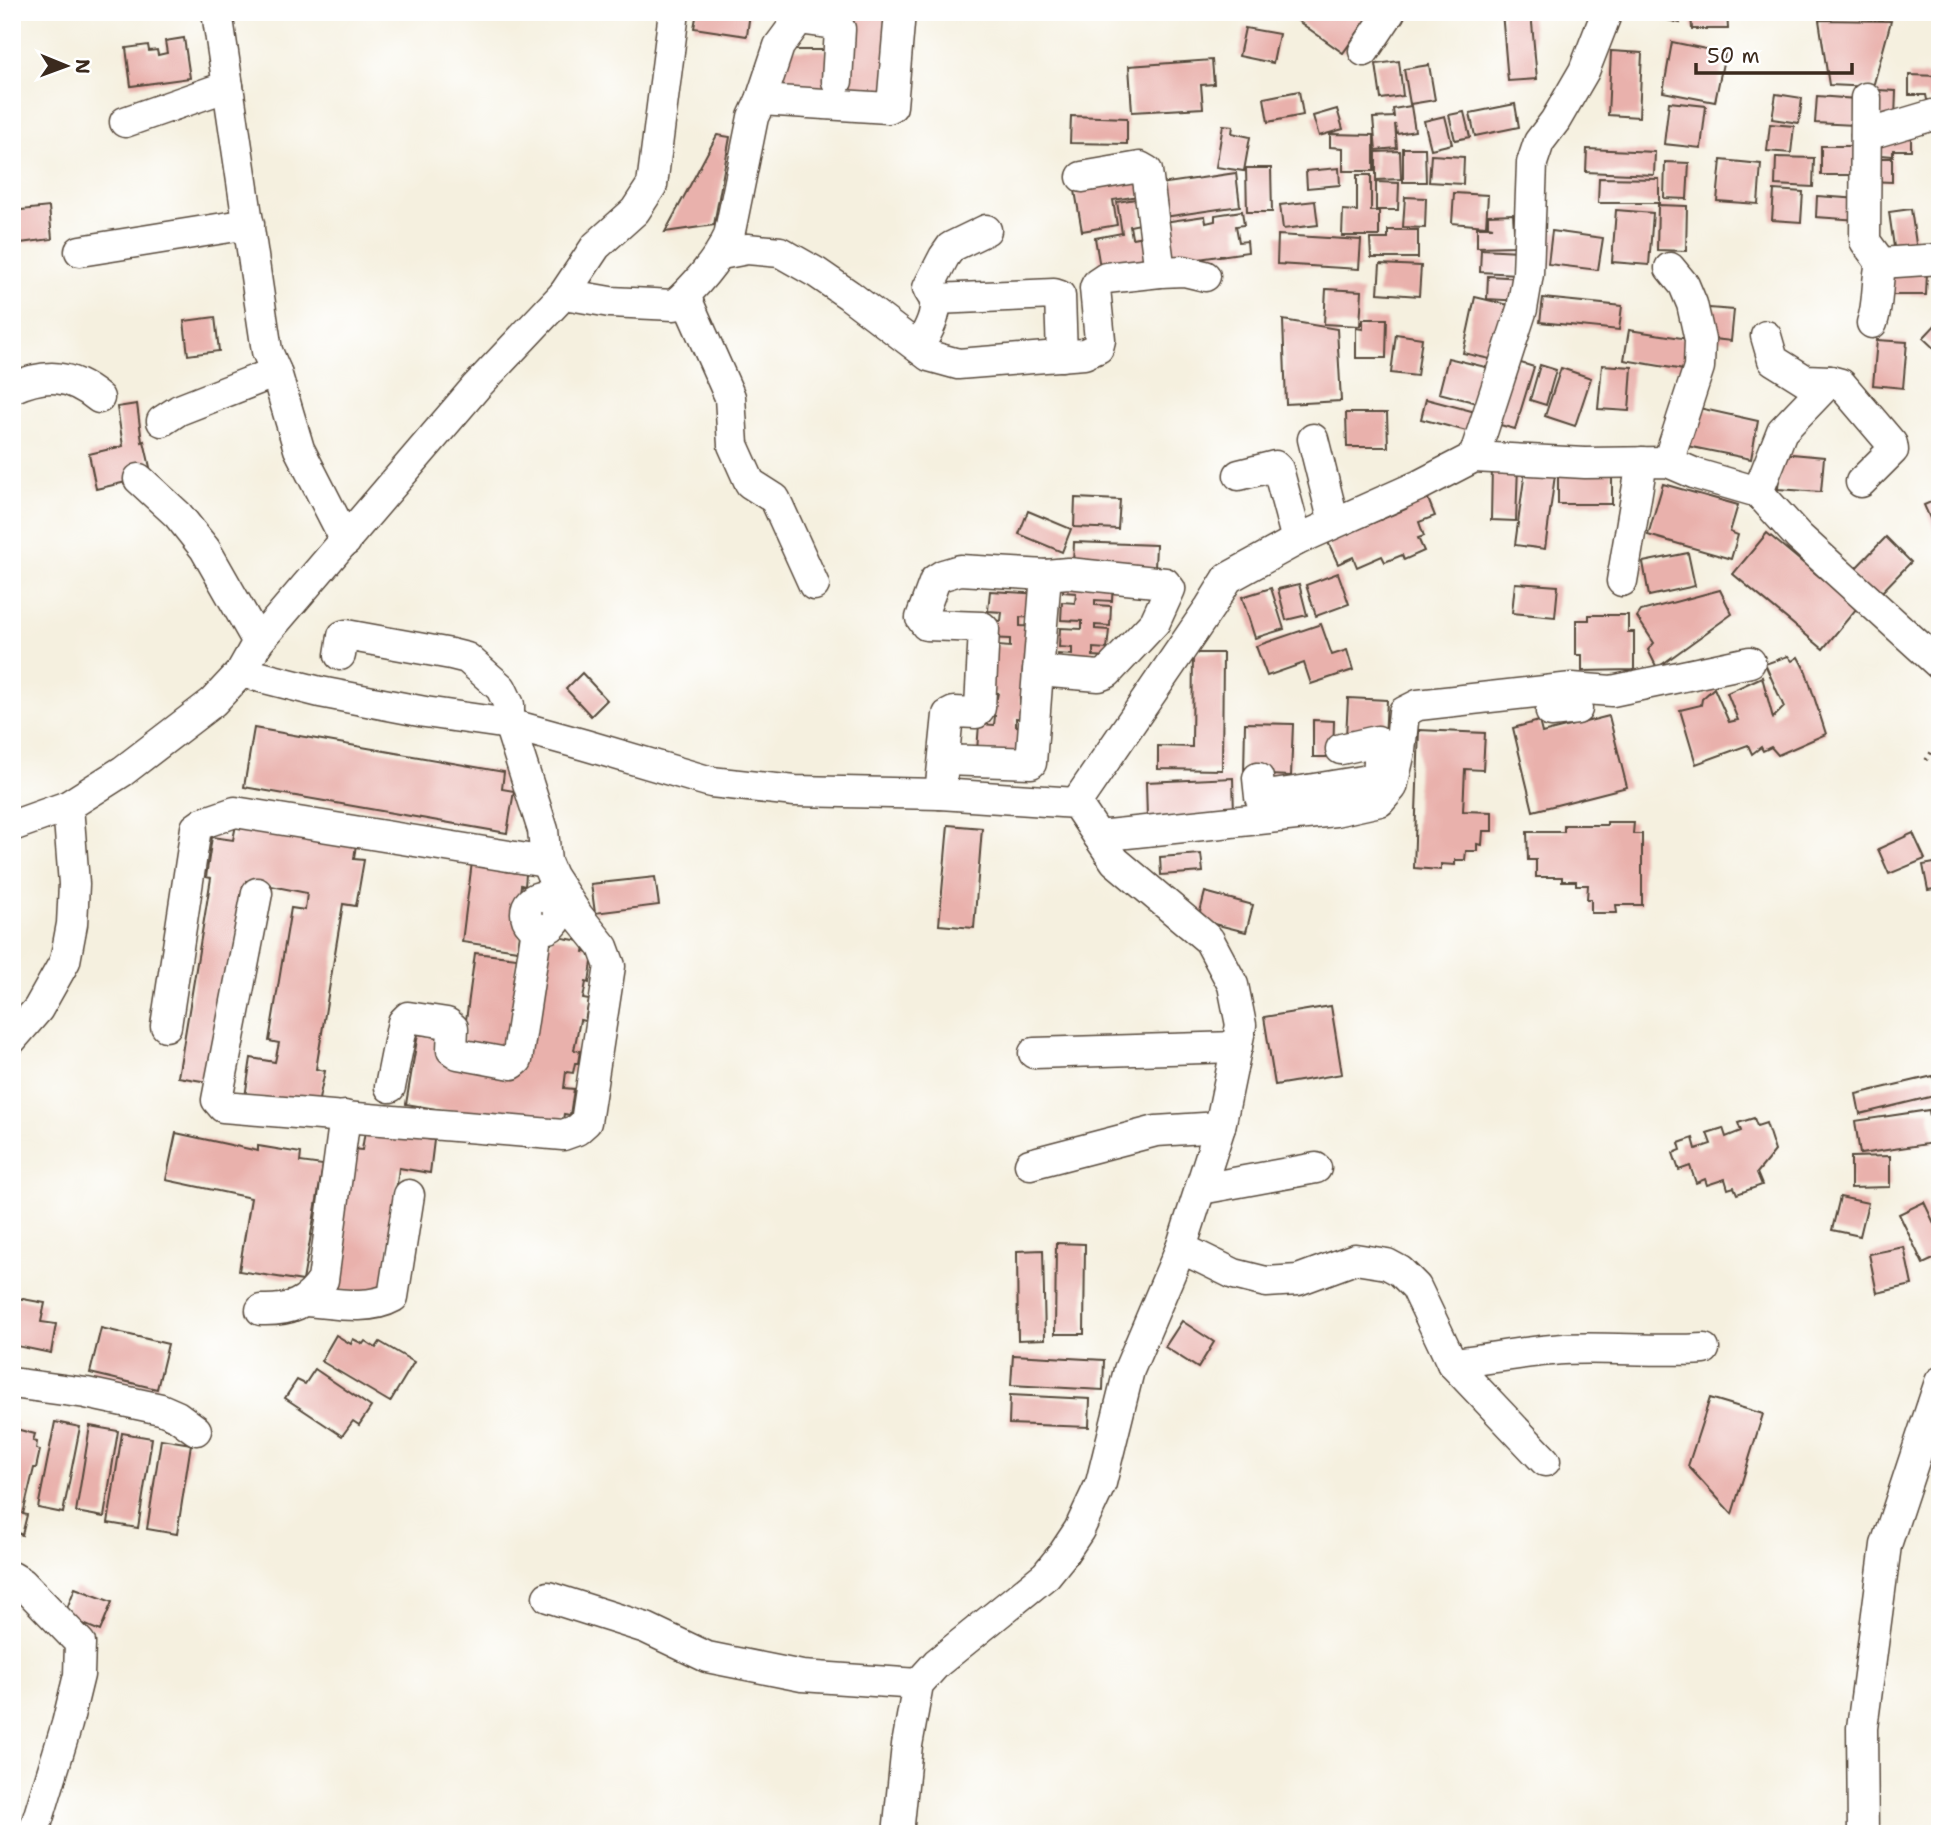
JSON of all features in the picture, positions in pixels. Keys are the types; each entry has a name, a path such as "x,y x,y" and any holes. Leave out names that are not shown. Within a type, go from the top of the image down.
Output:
{"street":[{"path":"217,12 267,351 299,449 346,541"},
{"path":"12,826 68,806 123,771 213,702 241,672 258,642 476,387 564,294 596,246 635,211 652,186 674,12"},
{"path":"761,100 888,108 892,106 900,12"},
{"path":"1364,51 1390,12"},
{"path":"1474,457 1522,309 1528,274 1532,163 1539,142 1555,121 1584,71 1607,12"},
{"path":"564,294 610,302 674,305 721,254 729,236 753,117 779,46 801,16 835,24 839,29 837,80"},
{"path":"125,122 228,86"},
{"path":"1866,98 1865,241 1881,263"},
{"path":"1866,135 1940,113"},
{"path":"1082,177 1140,167 1147,171 1160,272"},
{"path":"80,251 248,224"},
{"path":"986,230 951,247 928,288 929,293 935,299 1054,294 1060,296 1062,356"},
{"path":"721,254 747,249 780,252 849,295 929,356 958,364 1084,354 1098,348 1100,340 1095,288 1106,278 1184,271 1205,276"},
{"path":"1881,263 1940,260"},
{"path":"1872,323 1881,263"},
{"path":"1622,581 1655,462 1699,367 1700,340 1692,304 1685,285 1670,268"},
{"path":"685,296 730,397 733,445 750,482 775,499 814,584"},
{"path":"918,347 932,320 935,299"},
{"path":"1766,336 1773,360 1805,380 1841,384 1892,444 1893,450 1861,482"},
{"path":"162,421 179,410 276,372"},
{"path":"12,388 31,380 61,379 77,382 99,398"},
{"path":"1758,492 1782,430 1830,381"},
{"path":"1313,439 1332,514"},
{"path":"1076,803 1130,738 1228,578 1294,528 1419,485 1474,457 1585,463 1655,462 1758,492 1799,537 1940,665"},
{"path":"1239,475 1275,466 1294,528"},
{"path":"139,479 178,515 205,549 258,642"},
{"path":"940,794 948,715 954,712 976,713 980,708 984,629 926,625 921,618 935,580 960,570 1046,575 1068,573 1165,583 1170,589 1155,622 1107,673 1099,676 1038,673"},
{"path":"1027,800 1046,575"},
{"path":"340,655 343,636 346,635 452,654 467,658 501,688 509,705 509,724 543,830 549,879 558,910 558,918 553,925 545,929 537,928 517,1060 512,1064 458,1055 452,1050 453,1028 447,1023 408,1017 403,1022 390,1087"},
{"path":"1258,778 1262,798 1335,788 1380,801 1392,787 1405,712 1418,705 1576,704 1612,691 1751,662"},
{"path":"241,672 320,692 425,712 509,724 711,782 795,791 940,794 1076,803"},
{"path":"944,760 1031,763"},
{"path":"1098,836 1335,788"},
{"path":"898,1834 907,1745 918,1684 937,1663 1046,1575 1079,1530 1101,1483 1129,1370 1181,1248 1220,1127 1241,1025 1233,985 1209,940 1115,861 1076,803"},
{"path":"12,1039 38,1009 65,961 72,924 74,884 68,806"},
{"path":"166,1026 196,828 202,823 235,812 549,879 604,947 610,967 586,1122 577,1130 563,1135 223,1107 217,1100 257,893"},
{"path":"1034,1053 1237,1047"},
{"path":"306,1301 323,1280 345,1116"},
{"path":"1030,1164 1156,1131 1220,1127"},
{"path":"1201,1189 1316,1168"},
{"path":"261,1310 279,1310 306,1301 366,1305 384,1302 393,1297 409,1195"},
{"path":"1181,1248 1234,1274 1266,1282 1298,1280 1355,1259 1387,1264 1400,1271 1416,1287 1452,1363 1545,1461"},
{"path":"1452,1363 1562,1349 1704,1349"},
{"path":"1863,1834 1862,1728 1886,1545 1940,1382"},
{"path":"12,1383 86,1393 160,1409 177,1416 197,1430"},
{"path":"12,1577 22,1583 80,1643 79,1675 67,1724 31,1834"},
{"path":"548,1597 646,1628 707,1657 802,1676 918,1684"}],"path":[{"path":"1926,760 1940,739"}],"building":[{"path":"697,12 750,12 747,36 694,28"},
{"path":"855,12 891,12 888,101 772,92 788,50 826,50 842,84"},
{"path":"1293,12 1372,12 1343,53 1291,16"},
{"path":"1502,12 1531,12 1537,79 1508,81"},
{"path":"1634,12 1682,12 1680,23"},
{"path":"1691,12 1727,12 1728,29 1692,29"},
{"path":"1819,20 1891,21 1873,87 1829,85"},
{"path":"1245,28 1279,34 1273,63 1239,56"},
{"path":"184,38 190,78 131,86 126,48 148,45 149,51 157,50 158,55 167,53 165,41"},
{"path":"1672,42 1725,53 1715,102 1663,92"},
{"path":"1611,51 1642,53 1639,117 1608,115"},
{"path":"1212,60 1214,84 1201,85 1203,108 1132,112 1129,66"},
{"path":"1399,61 1403,96 1381,99 1376,64"},
{"path":"1429,65 1435,100 1410,104 1404,69"},
{"path":"1909,75 1940,76 1940,100 1927,100 1926,95 1909,95"},
{"path":"1878,90 1896,91 1895,118 1877,117"},
{"path":"1299,91 1303,115 1268,122 1264,98"},
{"path":"1776,94 1802,98 1799,123 1772,119"},
{"path":"1817,96 1856,99 1855,125 1815,123"},
{"path":"1669,102 1706,106 1701,148 1664,144"},
{"path":"1515,104 1519,127 1475,136 1470,113"},
{"path":"1411,106 1415,131 1397,134 1395,124 1397,148 1376,150 1373,118 1394,117 1393,109"},
{"path":"1337,109 1343,129 1319,136 1313,116"},
{"path":"1464,112 1470,137 1455,140 1449,115"},
{"path":"1071,116 1127,118 1127,144 1070,143"},
{"path":"1445,116 1452,144 1431,149 1424,121"},
{"path":"1770,124 1794,126 1791,153 1767,151"},
{"path":"1223,125 1233,126 1232,133 1250,137 1244,171 1216,167"},
{"path":"1330,134 1374,135 1374,171 1343,171 1343,148 1330,147"},
{"path":"1881,134 1911,134 1911,150 1893,150 1893,156 1881,155"},
{"path":"717,135 730,137 714,225 665,232"},
{"path":"1821,146 1862,146 1862,175 1821,175"},
{"path":"1403,148 1425,148 1426,182 1403,182"},
{"path":"1587,149 1655,152 1654,175 1586,172"},
{"path":"1400,151 1401,179 1376,180 1376,152"},
{"path":"1431,155 1464,157 1463,184 1429,182"},
{"path":"1776,157 1814,158 1813,187 1775,185"},
{"path":"1868,158 1892,158 1892,182 1868,181"},
{"path":"1721,160 1761,164 1758,204 1717,201"},
{"path":"1665,162 1689,163 1687,199 1664,198"},
{"path":"1246,168 1271,168 1272,212 1247,212"},
{"path":"1339,168 1340,185 1307,188 1306,171"},
{"path":"1236,173 1240,206 1164,217 1160,184"},
{"path":"1141,174 1145,195 1113,200 1117,225 1082,231 1074,185"},
{"path":"1357,175 1371,175 1371,211 1379,211 1379,236 1342,236 1343,210 1357,211"},
{"path":"1599,178 1659,179 1659,203 1598,203"},
{"path":"1376,182 1399,183 1398,210 1376,210"},
{"path":"1774,190 1803,192 1801,222 1772,220"},
{"path":"1454,193 1488,195 1486,226 1452,223"},
{"path":"1817,196 1860,199 1859,220 1816,217"},
{"path":"1405,197 1426,198 1425,228 1403,227"},
{"path":"1142,198 1140,224 1130,226 1132,238 1149,235 1153,264 1101,273 1095,238 1122,233 1117,202"},
{"path":"1315,201 1318,225 1283,229 1280,205"},
{"path":"1658,205 1687,206 1686,251 1657,250"},
{"path":"49,207 52,239 12,244 12,211"},
{"path":"1911,209 1917,251 1895,254 1889,212"},
{"path":"1616,210 1653,213 1649,265 1612,262"},
{"path":"1242,211 1244,225 1236,226 1239,242 1247,241 1248,252 1163,264 1157,223 1205,216 1206,223 1215,221 1215,215"},
{"path":"1513,214 1515,246 1477,247 1477,227 1493,227 1488,226 1488,215"},
{"path":"1388,230 1418,230 1418,258 1371,258 1370,239 1388,239"},
{"path":"1552,231 1603,238 1598,270 1548,264"},
{"path":"1278,235 1361,240 1359,269 1277,264"},
{"path":"1481,249 1519,251 1517,274 1480,272"},
{"path":"1380,264 1421,266 1419,296 1378,293"},
{"path":"1885,271 1927,272 1926,295 1885,295"},
{"path":"1488,276 1524,278 1522,301 1487,299"},
{"path":"1326,289 1362,291 1360,326 1324,324"},
{"path":"1475,297 1517,307 1499,361 1463,353"},
{"path":"1543,298 1622,306 1619,330 1540,322"},
{"path":"1709,308 1734,310 1731,341 1705,338"},
{"path":"215,317 219,351 188,355 184,321"},
{"path":"1363,319 1387,319 1386,358 1356,358 1356,328 1363,329"},
{"path":"1283,320 1337,329 1341,401 1286,404"},
{"path":"1940,320 1940,354 1923,338"},
{"path":"1629,330 1695,340 1690,371 1624,360"},
{"path":"1396,334 1422,338 1417,376 1391,373"},
{"path":"1877,340 1907,342 1903,388 1873,385"},
{"path":"1448,358 1498,370 1489,406 1439,393"},
{"path":"1511,360 1534,367 1515,429 1493,423"},
{"path":"1540,365 1556,370 1546,405 1530,400"},
{"path":"1602,365 1632,367 1629,411 1598,409"},
{"path":"1561,368 1591,378 1575,426 1545,416"},
{"path":"1426,399 1483,414 1478,434 1421,419"},
{"path":"137,404 142,442 144,441 152,476 96,489 89,454 123,446 117,407"},
{"path":"1690,406 1758,421 1751,459 1682,445"},
{"path":"1346,413 1387,413 1388,447 1347,447"},
{"path":"1781,453 1824,457 1821,492 1778,489"},
{"path":"1492,465 1518,466 1516,521 1491,520"},
{"path":"1525,471 1555,475 1545,549 1515,545"},
{"path":"1558,472 1612,472 1612,504 1558,504"},
{"path":"1663,484 1738,505 1730,532 1738,535 1731,559 1648,535"},
{"path":"1426,494 1435,516 1419,522 1424,536 1418,538 1424,551 1404,560 1402,555 1385,562 1382,556 1357,567 1353,557 1338,564 1328,542 1406,509 1404,503"},
{"path":"1075,498 1120,500 1118,529 1074,527"},
{"path":"1940,498 1940,533 1937,534 1924,505"},
{"path":"1028,511 1071,529 1062,552 1019,534"},
{"path":"1767,533 1857,608 1823,649 1733,574"},
{"path":"1886,537 1911,562 1875,599 1850,574"},
{"path":"1074,542 1156,545 1155,568 1073,565"},
{"path":"1688,553 1695,586 1649,596 1643,562"},
{"path":"1338,573 1349,604 1316,616 1306,585"},
{"path":"1064,576 1113,579 1112,601 1095,600 1095,605 1111,606 1110,626 1095,625 1095,629 1109,630 1107,649 1093,648 1093,656 1107,657 1103,670 1057,669 1058,654 1072,655 1072,648 1059,647 1060,628 1082,629 1082,621 1061,620 1062,602 1075,603 1076,593 1063,592"},
{"path":"1515,583 1558,586 1555,617 1512,613"},
{"path":"1299,584 1307,615 1286,620 1278,589"},
{"path":"1271,588 1284,629 1255,638 1242,597"},
{"path":"1720,590 1732,614 1657,668 1648,650 1654,643 1637,617 1641,611"},
{"path":"990,591 1041,594 1040,618 1020,617 1020,626 1037,627 1033,699 1020,698 1020,702 1033,703 1032,719 1016,718 1016,726 1031,727 1030,755 977,751 979,724 994,725 995,716 982,715 983,697 997,698 998,693 983,692 986,645 1010,647 1010,639 987,638 988,620 1001,621 1002,612 988,611"},
{"path":"1589,615 1628,615 1628,632 1634,632 1634,670 1582,671 1582,655 1576,655 1576,620 1589,620"},
{"path":"1321,624 1332,655 1347,650 1353,670 1311,684 1304,663 1267,676 1256,646"},
{"path":"1193,653 1223,653 1222,770 1158,769 1158,746 1192,747"},
{"path":"1788,656 1792,661 1798,657 1806,672 1826,734 1778,755 1771,747 1763,751 1761,747 1752,754 1748,745 1696,764 1680,710 1701,705 1702,699 1714,688 1729,722 1738,720 1727,693 1762,677 1773,718 1784,707 1765,664"},
{"path":"582,673 607,700 591,716 566,689"},
{"path":"1348,698 1387,700 1385,739 1346,737"},
{"path":"1609,716 1627,787 1533,811 1513,728 1539,721 1542,733"},
{"path":"1313,720 1334,721 1333,757 1313,757"},
{"path":"1245,723 1293,724 1291,776 1244,774"},
{"path":"254,728 504,772 502,789 514,791 507,833 244,787"},
{"path":"1419,730 1485,733 1483,770 1465,769 1463,811 1492,812 1492,831 1483,831 1482,845 1477,844 1477,851 1466,851 1465,860 1455,860 1455,865 1441,864 1441,870 1414,868"},
{"path":"1233,778 1234,814 1147,818 1146,782"},
{"path":"1607,822 1634,822 1633,834 1642,834 1642,905 1616,905 1617,913 1591,913 1591,899 1587,899 1588,885 1576,885 1576,881 1562,881 1562,877 1536,877 1536,860 1528,860 1527,832 1564,832 1564,825 1607,825"},
{"path":"236,825 356,844 354,859 364,860 356,906 343,904 316,1069 325,1071 318,1104 245,1097 251,1058 275,1062 279,1043 269,1041 291,908 305,910 307,893 246,881 214,1083 178,1077 211,878 206,877 212,837 233,840"},
{"path":"948,825 982,828 974,928 939,925"},
{"path":"1913,833 1925,859 1889,874 1878,849"},
{"path":"1201,854 1203,872 1161,875 1160,857"},
{"path":"472,862 504,866 504,871 526,874 525,886 521,885 517,917 522,918 518,950 462,942"},
{"path":"1940,862 1940,888 1928,890 1923,865"},
{"path":"655,877 659,905 595,913 591,884"},
{"path":"1205,892 1253,905 1246,932 1198,920"},
{"path":"552,936 586,942 584,952 596,954 583,999 589,1000 585,1021 580,1020 574,1050 580,1051 578,1063 575,1063 573,1073 566,1072 564,1088 574,1089 570,1115 564,1114 561,1130 406,1104 418,1034 445,1038 520,1071 541,943 551,944"},
{"path":"475,953 517,958 515,974 520,974 505,1048 463,1043"},
{"path":"1331,1006 1342,1074 1275,1085 1264,1017"},
{"path":"1933,1076 1938,1095 1860,1114 1856,1094"},
{"path":"1929,1110 1934,1143 1860,1154 1855,1121"},
{"path":"1754,1118 1757,1126 1766,1123 1775,1151 1757,1173 1762,1185 1737,1194 1734,1187 1728,1189 1725,1179 1707,1185 1705,1179 1696,1183 1690,1166 1679,1170 1673,1153 1681,1150 1679,1143 1693,1138 1696,1149 1711,1144 1707,1133 1723,1128 1726,1137 1741,1131 1738,1123"},
{"path":"365,1131 434,1140 430,1173 399,1168 383,1296 333,1289 350,1149 362,1150"},
{"path":"176,1133 258,1151 258,1146 301,1153 300,1162 323,1165 303,1281 239,1271 251,1198 166,1180"},
{"path":"1890,1156 1890,1187 1851,1188 1851,1157"},
{"path":"1840,1197 1868,1203 1860,1236 1832,1230"},
{"path":"1924,1202 1940,1236 1940,1256 1923,1264 1899,1214"},
{"path":"1056,1243 1085,1244 1084,1334 1055,1334"},
{"path":"1904,1247 1912,1285 1877,1293 1869,1254"},
{"path":"1043,1250 1045,1339 1018,1340 1017,1251"},
{"path":"12,1297 45,1303 41,1322 56,1324 51,1353 12,1345"},
{"path":"1182,1321 1214,1342 1198,1368 1165,1347"},
{"path":"101,1328 168,1344 157,1389 90,1373"},
{"path":"336,1335 351,1344 353,1339 363,1344 365,1341 376,1348 380,1342 414,1362 390,1402 321,1361"},
{"path":"1013,1355 1104,1360 1103,1390 1011,1385"},
{"path":"315,1369 371,1407 359,1425 353,1421 342,1436 285,1398 297,1380 305,1384"},
{"path":"1010,1395 1090,1399 1089,1427 1009,1424"},
{"path":"1710,1398 1763,1414 1732,1514 1688,1466"},
{"path":"12,1422 18,1423 16,1429 35,1434 33,1441 37,1442 36,1449 40,1450 23,1514 27,1515 22,1535 18,1533 13,1554"},
{"path":"55,1422 80,1427 63,1513 38,1508"},
{"path":"90,1426 118,1431 104,1517 76,1512"},
{"path":"122,1433 152,1438 138,1528 108,1523"},
{"path":"161,1439 191,1444 177,1534 147,1529"},
{"path":"75,1588 112,1602 100,1631 64,1616"}]}
